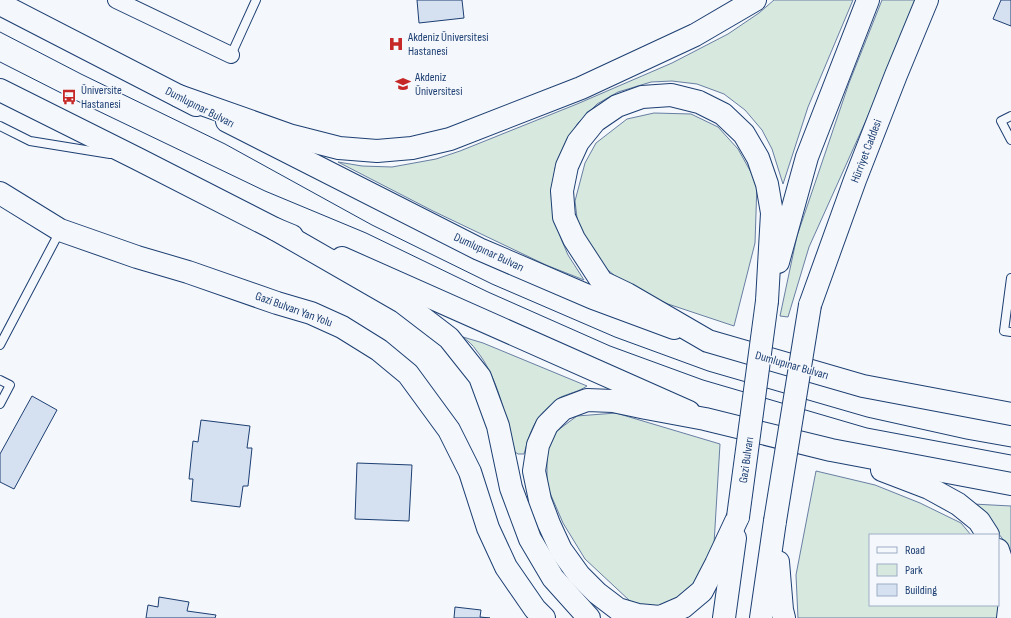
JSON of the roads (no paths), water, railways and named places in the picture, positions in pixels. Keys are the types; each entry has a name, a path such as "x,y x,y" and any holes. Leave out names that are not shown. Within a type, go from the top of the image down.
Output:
{"main road":[{"path":"179,96 292,136 340,148 377,152 412,148 450,139 581,88 695,35 756,0"},
{"path":"767,301 807,157 868,0"},
{"name":"Hürriyet Caddesi","path":"775,521 810,304 855,180 927,0"},
{"path":"896,75 935,0"},
{"name":"Dumlupınar Bulvarı","path":"0,4 24,7 179,96 479,249 593,298 708,341 863,386 1011,414"},
{"path":"0,90 275,229 402,302 449,338 480,377 498,426 511,488 530,539 553,578 589,618"},
{"path":"708,341 627,294 602,282 574,239 564,217 562,191 568,166 578,142 594,121 617,106 642,98 671,95 698,102 723,114 744,134 758,158 767,184 772,213 767,301"},
{"name":"Gazi Bulvarı Yan Yolu","path":"0,193 60,230 137,257 188,272 277,303 311,313 342,327 380,350 408,374 449,430 470,472 488,528 506,567 535,608 544,618"},
{"path":"275,229 705,419"},
{"name":"Gazi Bulvarı","path":"724,618 767,301"},
{"path":"738,517 702,591 683,607 660,616 638,615 618,609 597,593 580,575 561,550 540,500 534,471 538,445 547,425 563,409 587,400 614,401 705,419 830,450 1011,484"},
{"path":"830,450 929,488 958,504 979,521 987,534"},
{"path":"761,618 775,521"},
{"path":"775,521 782,610 784,618"},
{"path":"999,553 1007,578 1010,601 1008,618"}],"street":[{"path":"116,0 232,55"}],"lane":[{"path":"232,55 256,0"},
{"path":"1011,116 1001,121 1011,140"},
{"path":"0,126 30,141 138,159"},
{"path":"0,345 60,230"},
{"path":"1011,278 1004,331 1011,332"},
{"path":"0,380 10,386 0,404"}],"tram line":[{"path":"0,32 81,74 225,144 372,225 492,284 615,337 708,371 867,417 966,439 1011,447"},
{"path":"0,62 69,97 265,191 366,233 488,292 610,346 703,380 867,428 1011,455"}],"place":[{"name":"Akdeniz Üniversitesi Hastanesi","path":"396,44"},
{"name":"Akdeniz Üniversitesi","path":"403,84"},
{"name":"Üniversite Hastanesi","path":"69,97"}]}
